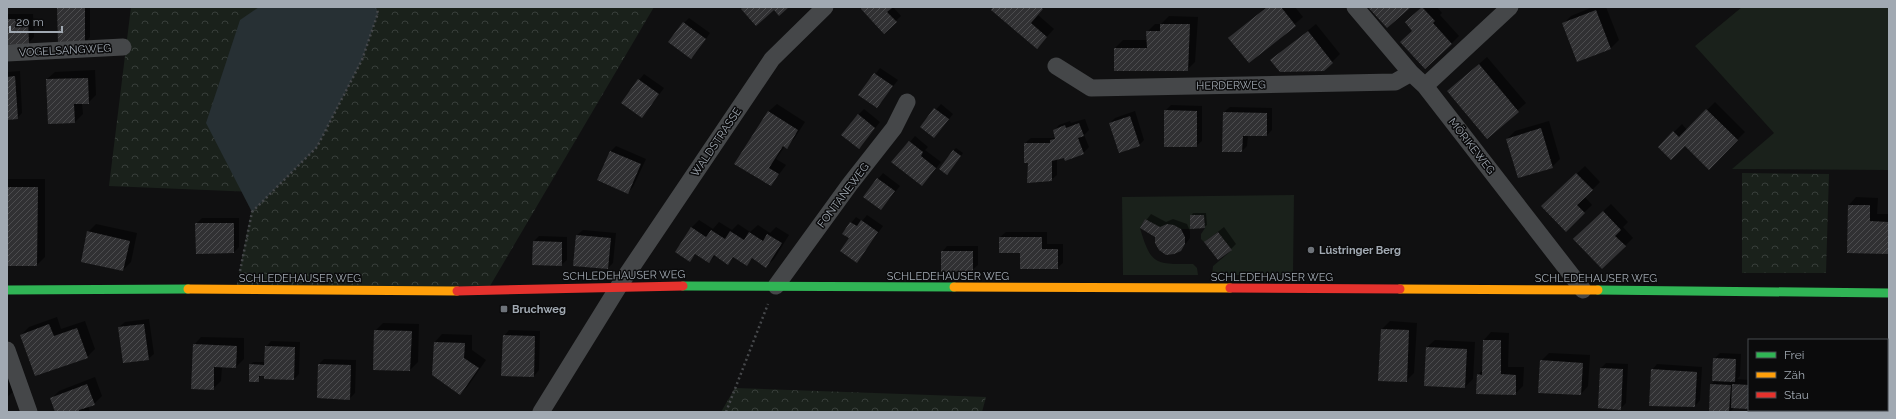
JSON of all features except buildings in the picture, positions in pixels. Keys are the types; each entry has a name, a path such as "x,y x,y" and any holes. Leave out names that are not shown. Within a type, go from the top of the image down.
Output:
{"street":[{"name":"WALDSTRASSE","path":"618,286 772,59 825,7"},
{"name":"MÖRIKEWEG","path":"1355,7 1411,73 1425,86 1583,290"},
{"path":"1425,86 1510,7"},
{"name":"VOGELSANGWEG","path":"7,53 123,48"},
{"name":"HERDERWEG","path":"1056,66 1092,88 1395,82 1411,73"},
{"name":"FONTANEWEG","path":"776,286 850,184 894,128 907,102"},
{"name":"SCHLEDEHAUSER WEG","path":"7,290 236,289 487,291 618,286 776,286 1889,293"},
{"path":"541,412 618,286"},
{"path":"7,350 29,412"}],"path":[{"path":"236,289 252,212 317,147 362,60 378,13 376,7"},
{"path":"726,412 776,286"}],"green space":[{"path":"131,7 654,7 487,291 236,289 255,192 109,186"},
{"path":"1742,7 1889,7 1889,170 1732,169 1774,133 1695,46"},
{"path":"1742,173 1829,174 1826,273 1742,273"},
{"path":"1294,195 1293,275 1212,275 1213,266 1232,250 1218,232 1204,242 1201,239 1201,234 1205,228 1204,215 1190,215 1190,229 1181,229 1174,225 1160,227 1145,219 1140,228 1148,250 1152,256 1163,263 1193,264 1197,268 1198,275 1123,275 1122,197"},
{"path":"735,388 986,397 982,412 721,412"}],"shaded area":[{"path":"259,7 376,7 378,13 362,60 317,147 252,212 206,123 240,20"}],"traffic: fast":[{"path":"683,286 954,287"},
{"path":"7,290 188,289"},
{"path":"1598,290 1889,293"}],"traffic: slow":[{"path":"954,287 1230,288"},
{"path":"188,289 457,291"},
{"path":"1400,289 1598,290"}],"traffic: jam":[{"path":"457,291 683,286"},
{"path":"1230,288 1400,289"}],"place":[{"name":"Lüstringer Berg","path":"1311,250"},
{"name":"Bruchweg","path":"504,309"}]}
